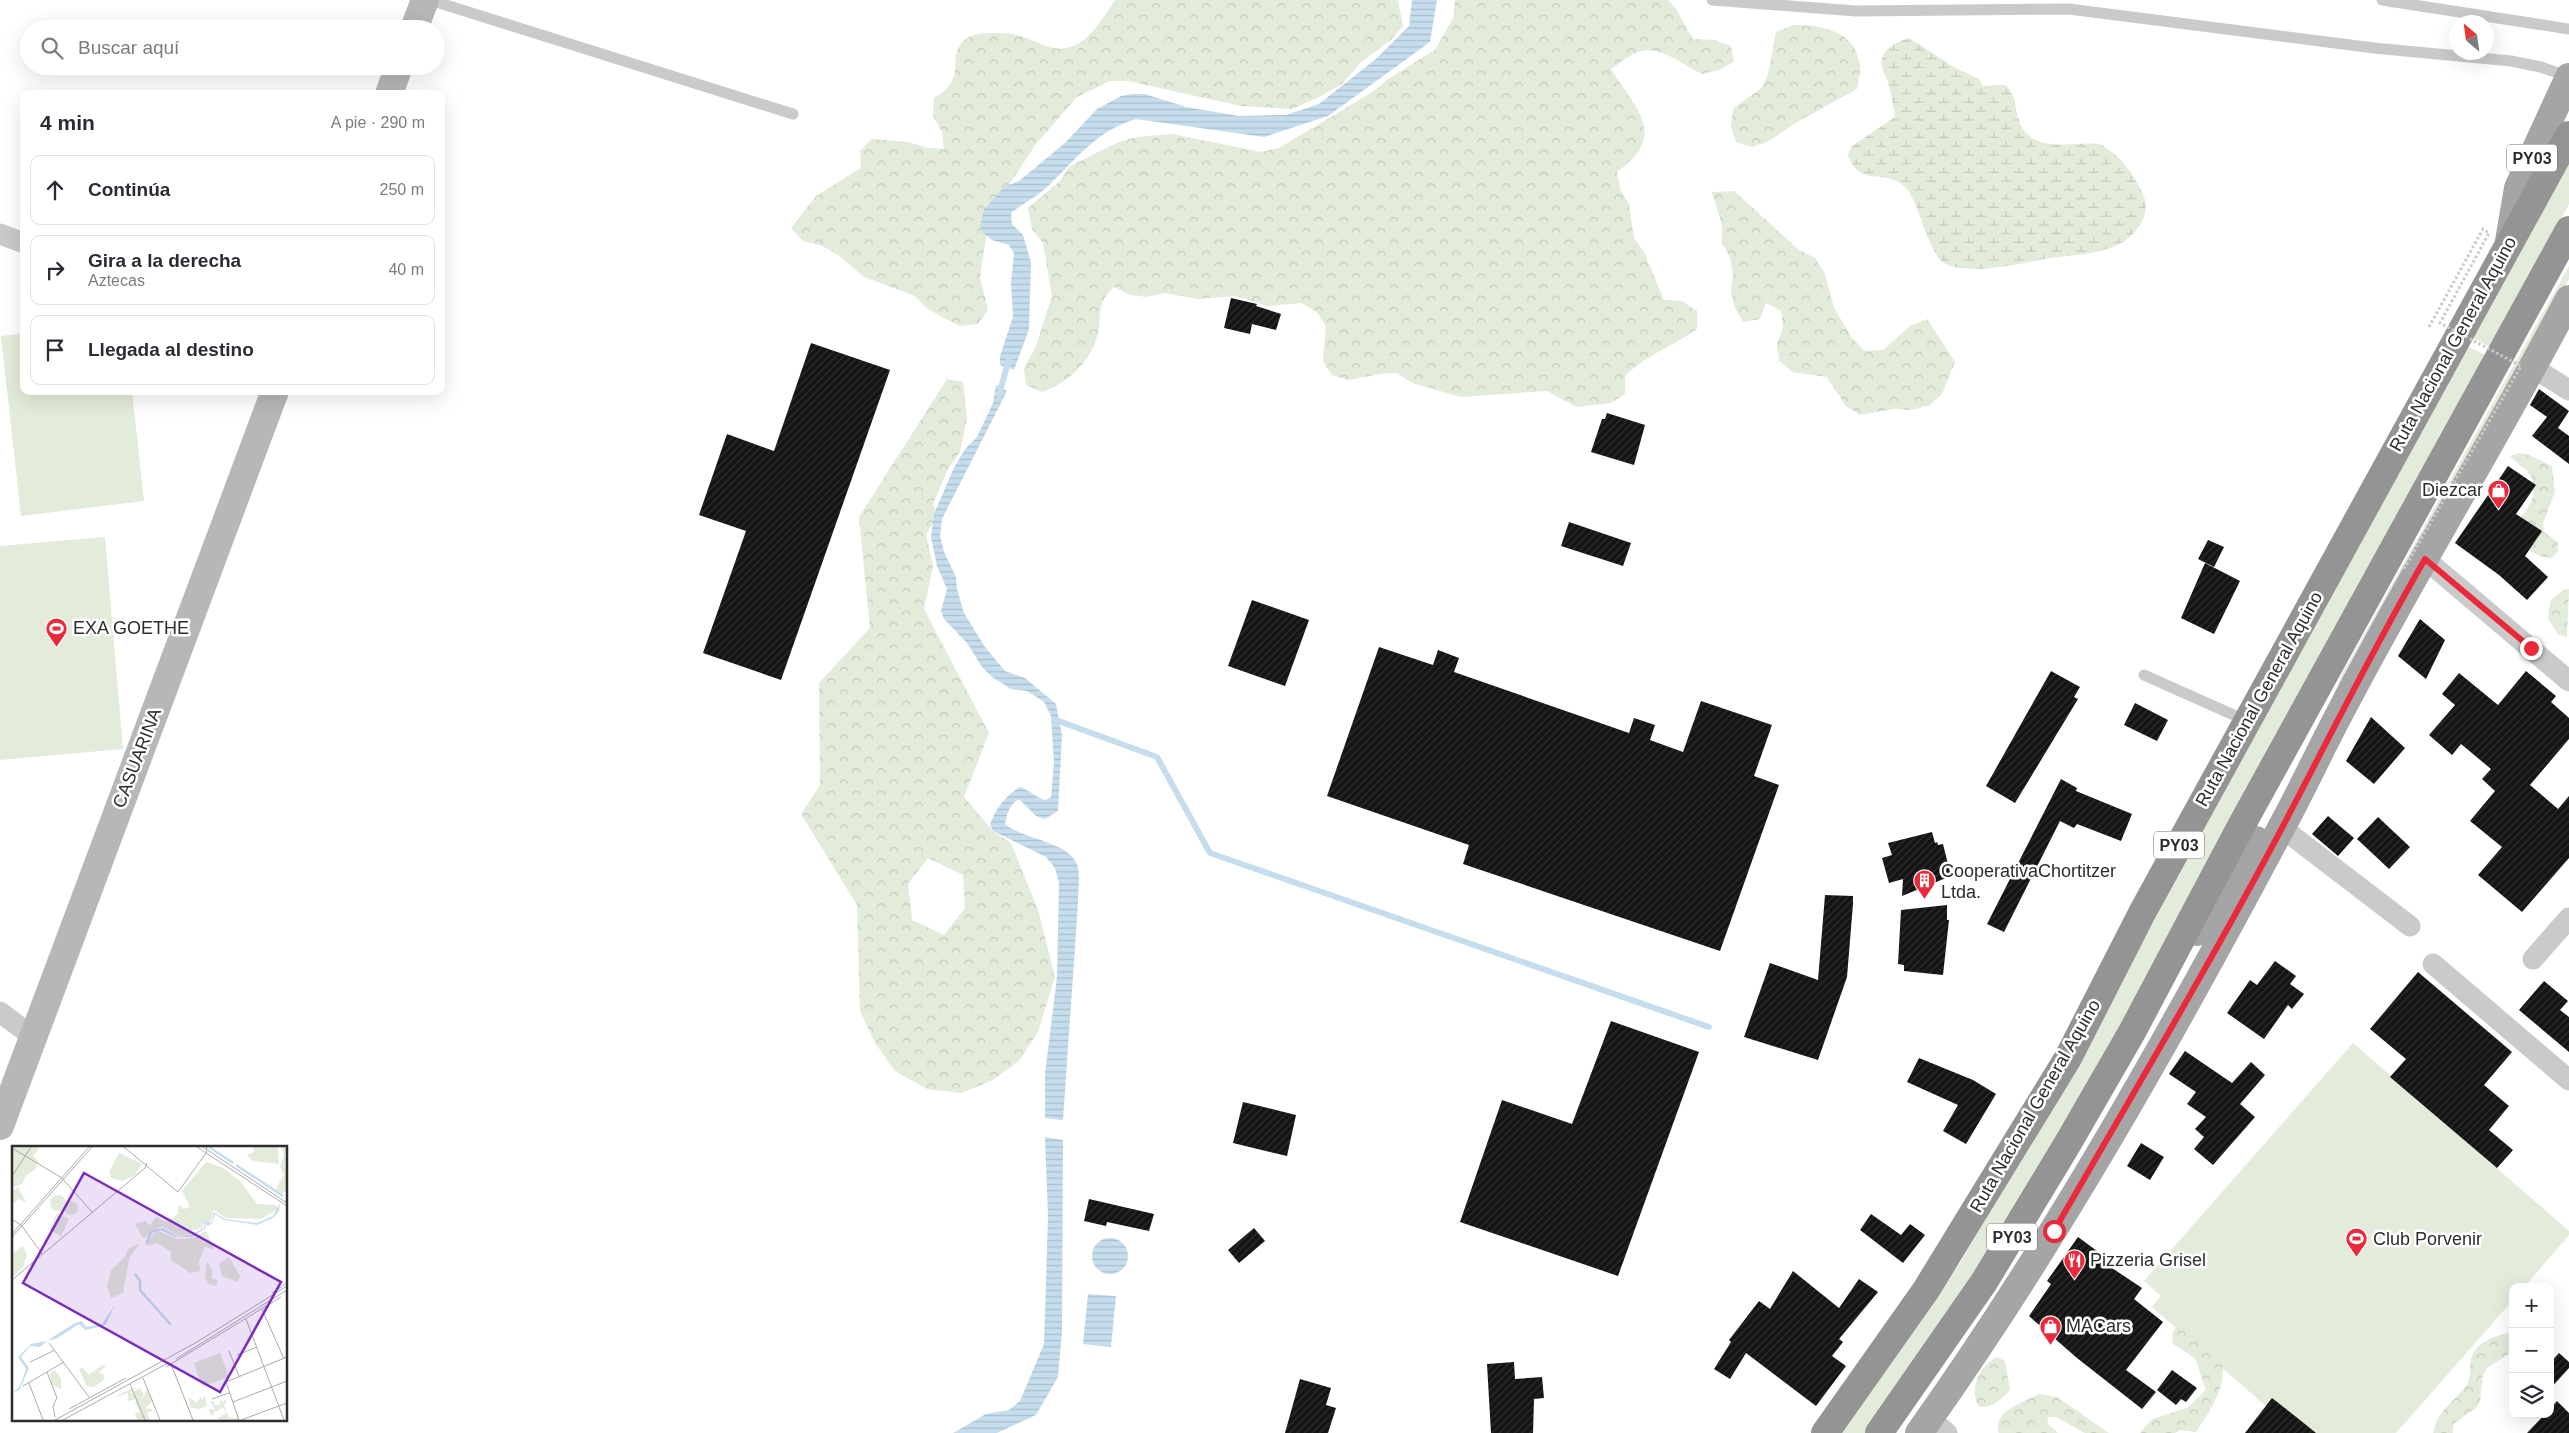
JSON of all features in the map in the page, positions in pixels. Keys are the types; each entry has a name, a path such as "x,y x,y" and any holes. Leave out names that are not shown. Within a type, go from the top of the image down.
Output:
{"highway":[{"name":"Ruta Nacional General Aquino","path":"1825,1433 1926,1290 2068,1058 2142,913 2569,135"},
{"name":"PY03","path":"1879,1433 1984,1282 2132,1032 2259,794 2569,230"}],"main road":[{"name":"PY03","path":"2509,242 2518,188 2569,77"},
{"name":"PY03","path":"1932,1428 1991,1329 2054,1231 2183,1008 2282,828 2415,564 2532,367 2569,299"},
{"path":"2132,1032 2343,706"}],"street":[{"path":"417,20 425,0"},
{"path":"391,90 396,75"},
{"path":"0,234 20,242"},
{"path":"2532,367 2569,390"},
{"name":"CASUARINA","path":"0,1126 274,395"},
{"path":"2415,564 2569,681"},
{"path":"2282,828 2410,926"},
{"path":"2533,959 2569,918"},
{"path":"2433,964 2569,1080"},
{"path":"0,1012 33,1037"}],"lane":[{"path":"430,0 793,114"},
{"path":"1712,0 1856,11 2066,5 2374,48 2511,61 2541,67 2569,77"},
{"path":"2382,0 2569,29"},
{"path":"2144,675 2247,721"}],"path":[{"path":"2415,564 2521,366 2440,322 2489,233 2483,229 2429,327"}],"green space":[{"path":"1115,0 1398,0 1403,26 1391,40 1361,62 1342,84 1292,109 1241,106 1128,81 1110,81 1077,97 1036,144 995,206 988,224 980,277 988,310 978,324 959,326 928,309 915,296 864,277 837,254 820,245 803,241 791,228 816,196 861,168 860,151 872,139 908,142 928,148 944,149 942,132 933,116 934,98 945,90 951,82 954,75 956,53 966,39 980,34 1004,33 1022,36 1046,46 1069,47 1079,43 1088,36"},
{"path":"1455,0 1668,0 1676,9 1693,39 1714,40 1731,46 1734,62 1719,70 1702,74 1663,53 1646,50 1631,55 1611,69 1638,110 1645,134 1642,146 1633,158 1617,172 1620,189 1629,204 1634,238 1644,252 1664,300 1682,301 1697,311 1697,329 1641,362 1625,376 1625,394 1611,403 1577,407 1547,391 1461,397 1412,383 1397,373 1348,380 1332,375 1323,361 1326,326 1317,312 1301,303 1267,306 1235,296 1198,299 1165,293 1147,297 1130,295 1114,287 1102,303 1095,343 1078,370 1061,383 1042,392 1026,385 1024,368 1036,346 1052,296 1043,243 1032,229 1028,208 1060,181 1070,166 1119,142 1137,137 1172,134 1261,152 1279,148 1374,91 1388,79 1435,50 1453,18"},
{"path":"1793,25 1826,28 1844,37 1852,44 1860,65 1857,89 1797,122 1769,141 1752,147 1736,142 1731,127 1733,109 1761,88 1767,77 1776,32"},
{"path":"1909,38 1954,67 1979,79 1983,86 2005,85 2012,92 2023,129 2031,137 2041,142 2052,144 2100,144 2112,152 2132,175 2145,201 2146,210 2143,219 2133,234 2123,242 2101,251 1983,269 1957,267 1946,264 1940,259 1929,241 1916,206 1906,188 1890,178 1867,175 1860,172 1853,166 1848,155 1851,147 1895,117 1882,61 1886,51"},
{"path":"2569,161 2569,204 2490,347 2472,337"},
{"path":"1734,191 1799,250 1815,258 1825,274 1834,308 1852,338 1865,351 1883,350 1910,326 1927,319 1955,362 1942,394 1930,405 1912,410 1894,409 1860,415 1846,406 1827,377 1792,372 1779,360 1777,344 1783,328 1781,311 1766,303 1760,319 1743,322 1735,308 1731,291 1733,274 1730,257 1722,243 1722,225 1712,192"},
{"path":"2569,266 2569,279 2334,701 2341,676"},
{"path":"20,334 20,395 132,395 144,501 21,516 1,336"},
{"path":"2467,346 2485,355 2083,1095 1977,1273 1866,1433 1841,1433 1960,1263 2066,1083"},
{"path":"947,379 963,382 967,418 960,452 948,469 933,504 938,516 926,534 933,566 924,609 989,733 964,797 993,831 1011,843 1038,910 1055,977 1038,1032 1019,1061 991,1081 961,1093 927,1089 895,1071 875,1043 860,1011 857,905 801,814 820,785 819,683 870,628 859,517","holes":["928,858 963,875 965,908 944,935 912,920 908,884"]},
{"path":"2518,453 2527,454 2552,466 2555,492 2543,523 2544,532 2558,542 2558,551 2552,558 2543,557 2527,550 2519,519 2531,503 2534,485 2528,472 2510,456"},
{"name":"EXA GOETHE","path":"105,537 123,749 0,760 0,546"},
{"path":"2565,589 2569,589 2567,637 2558,634 2548,619 2550,601"},
{"name":"Club Porvenir","path":"2353,1043 2569,1231 2569,1235 2527,1283 2509,1283 2509,1305 2396,1433 2297,1433 2152,1307 2161,1296 2144,1281"},
{"path":"2183,1323 2217,1349 2223,1372 2218,1393 2196,1432 2180,1430 2175,1433 2140,1433 2152,1419 2187,1408 2206,1390 2195,1358 2173,1344 2172,1337 2174,1331"},
{"path":"2509,1333 2509,1354 2487,1368 2483,1375 2480,1401 2476,1408 2453,1424 2453,1433 2433,1433 2436,1422 2441,1414 2467,1384 2474,1352 2484,1342"},
{"path":"1997,1357 2005,1361 2010,1390 1993,1404 1980,1407 1976,1401 1975,1394 1977,1379 1985,1366"},
{"path":"2039,1394 2057,1397 2109,1433 2085,1433 2056,1417 2047,1417 2049,1425 2058,1433 1999,1433 1998,1425 2005,1413 2018,1404"}],"water":[{"path":"1412,0 1437,0 1430,42 1328,116 1264,137 1136,119 1108,131 1097,139 1046,188 1011,213 1012,224 1023,235 1031,262 1029,329 1014,370 1000,365 1000,356 1013,317 1011,283 1014,253 1009,245 992,240 983,233 980,226 984,210 1004,187 1019,181 1065,143 1097,109 1121,96 1145,94 1186,107 1239,116 1286,115 1319,104 1377,58 1409,26"},
{"path":"996,385 1007,391 942,519 940,536 944,552 956,577 957,589 964,613 985,647 1005,671 1025,678 1056,704 1062,735 1058,811 1045,819 1036,816 1019,799 1009,809 1005,824 1023,834 1057,846 1067,852 1074,859 1078,868 1078,903 1063,1120 1045,1118 1045,1074 1057,977 1059,883 1055,868 1046,857 993,831 990,824 1002,802 1020,787 1045,800 1051,797 1054,762 1051,716 1044,702 1027,691 1011,689 992,677 982,667 967,643 944,619 941,611 947,589 937,566 931,537 934,514 953,470 965,449 977,437 993,403"},
{"path":"1045,1137 1063,1140 1062,1331 1058,1377 1036,1415 997,1433 953,1433 986,1414 1009,1410 1020,1401 1044,1344 1048,1217"},
{"path":"1110,1238 1117,1239 1123,1243 1127,1249 1127,1263 1123,1269 1117,1273 1110,1274 1103,1273 1097,1269 1093,1263 1092,1256 1093,1249 1097,1243 1103,1239"},
{"path":"1088,1294 1116,1296 1111,1347 1083,1344"}],"building":[{"path":"1231,298 1257,304 1256,306 1281,314 1276,330 1252,324 1250,334 1224,328"},
{"path":"811,343 890,370 781,680 703,653 746,531 699,515 727,434 774,451"},
{"path":"2539,389 2569,411 2558,428 2569,436 2569,464 2532,436 2547,417 2530,405"},
{"path":"1607,413 1645,425 1634,465 1591,452 1602,419 1605,419"},
{"name":"Diezcar","path":"2508,466 2536,485 2516,514 2542,531 2525,556 2548,577 2527,600 2499,575 2455,543"},
{"path":"1569,522 1631,543 1623,566 1561,546"},
{"path":"2208,540 2224,547 2214,567 2198,559"},
{"path":"2205,563 2240,581 2214,634 2181,618"},
{"path":"1252,600 1309,620 1285,686 1228,666"},
{"path":"2420,619 2445,640 2426,679 2398,656"},
{"path":"1379,647 1433,665 1438,650 1459,658 1454,672 1629,733 1634,718 1655,725 1650,740 1683,752 1701,701 1772,725 1754,776 1779,785 1720,951 1463,864 1469,845 1327,796"},
{"path":"2051,671 2080,687 2074,697 2078,699 2015,803 1986,786"},
{"path":"2526,671 2556,696 2551,702 2569,718 2569,739 2530,785 2558,809 2569,796 2569,858 2522,912 2478,875 2502,847 2470,821 2495,791 2482,779 2491,769 2461,744 2452,755 2429,735 2455,705 2442,694 2459,673 2498,705"},
{"path":"2135,703 2168,720 2157,741 2124,725"},
{"path":"2371,717 2405,748 2374,784 2346,761"},
{"path":"2061,779 2077,788 2076,791 2132,814 2121,841 2077,824 2074,828 2060,821 2004,932 1987,924"},
{"path":"2328,816 2354,838 2338,856 2312,834"},
{"path":"2378,817 2410,847 2389,869 2357,839"},
{"path":"1932,832 1935,843 1937,842 1938,845 1943,844 1951,876 1902,896 1903,879 1889,883 1882,858 1892,855 1888,843"},
{"path":"1825,895 1853,896 1853,904 1847,977 1818,1060 1744,1037 1770,963 1818,980"},
{"path":"1947,905 1947,920 1949,920 1943,975 1904,971 1904,965 1898,964 1901,910"},
{"path":"2275,961 2296,976 2290,984 2304,994 2292,1009 2288,1005 2264,1039 2227,1013 2250,980 2257,985"},
{"path":"2418,972 2512,1052 2484,1085 2509,1106 2489,1130 2513,1150 2497,1168 2390,1077 2406,1059 2370,1029"},
{"path":"2544,981 2568,1001 2560,1010 2569,1017 2569,1052 2519,1010"},
{"path":"1611,1021 1699,1052 1618,1276 1460,1222 1502,1100 1572,1124"},
{"path":"2185,1051 2232,1083 2251,1062 2265,1075 2240,1104 2255,1117 2213,1165 2194,1149 2204,1137 2195,1129 2206,1117 2187,1104 2196,1092 2169,1074"},
{"path":"1919,1058 1973,1080 1996,1094 1966,1144 1943,1131 1958,1105 1907,1082"},
{"path":"1243,1102 1296,1115 1287,1156 1233,1143"},
{"path":"2141,1143 2164,1157 2150,1180 2127,1166"},
{"path":"1089,1199 1154,1214 1149,1231 1107,1222 1106,1226 1084,1221"},
{"path":"1871,1214 1901,1235 1910,1224 1925,1235 1903,1263 1860,1230"},
{"path":"1254,1228 1265,1241 1239,1263 1228,1250"},
{"path":"2078,1237 2112,1262 2109,1266 2142,1288 2134,1299 2163,1322 2126,1370 2156,1392 2142,1409 2077,1358 2029,1316 2051,1284 2047,1281"},
{"path":"1793,1271 1839,1308 1859,1279 1878,1292 1839,1339 1843,1342 1832,1356 1846,1366 1816,1406 1746,1353 1730,1379 1714,1369 1731,1342 1729,1340 1759,1301 1770,1309"},
{"path":"2559,1353 2569,1362 2569,1368 2554,1385 2554,1373 2554,1359"},
{"path":"1514,1362 1515,1379 1542,1377 1544,1398 1534,1399 1533,1433 1491,1433 1487,1364"},
{"path":"2172,1370 2197,1388 2186,1402 2181,1399 2176,1405 2157,1390"},
{"path":"1300,1379 1331,1388 1326,1405 1336,1408 1328,1433 1285,1433"},
{"path":"2272,1398 2300,1420 2316,1433 2245,1433"},
{"path":"2557,1401 2569,1413 2569,1433 2527,1433 2541,1418 2554,1418 2554,1404"}],"waterway":[{"path":"999,395 1009,359"},
{"path":"1056,720 1157,757 1210,853 1709,1027"}],"place":[{"name":"Diezcar","path":"2499,509"},
{"name":"EXA GOETHE","path":"57,647"},
{"name":"CooperativaChortitzer Ltda.","path":"1925,900"},
{"name":"Club Porvenir","path":"2357,1258"},
{"name":"Pizzeria Grisel","path":"2074,1279"},
{"name":"MACars","path":"2050,1345"}],"route":[{"path":"2054,1231 2183,1008 2282,828 2343,706 2425,559 2531,648"}]}
